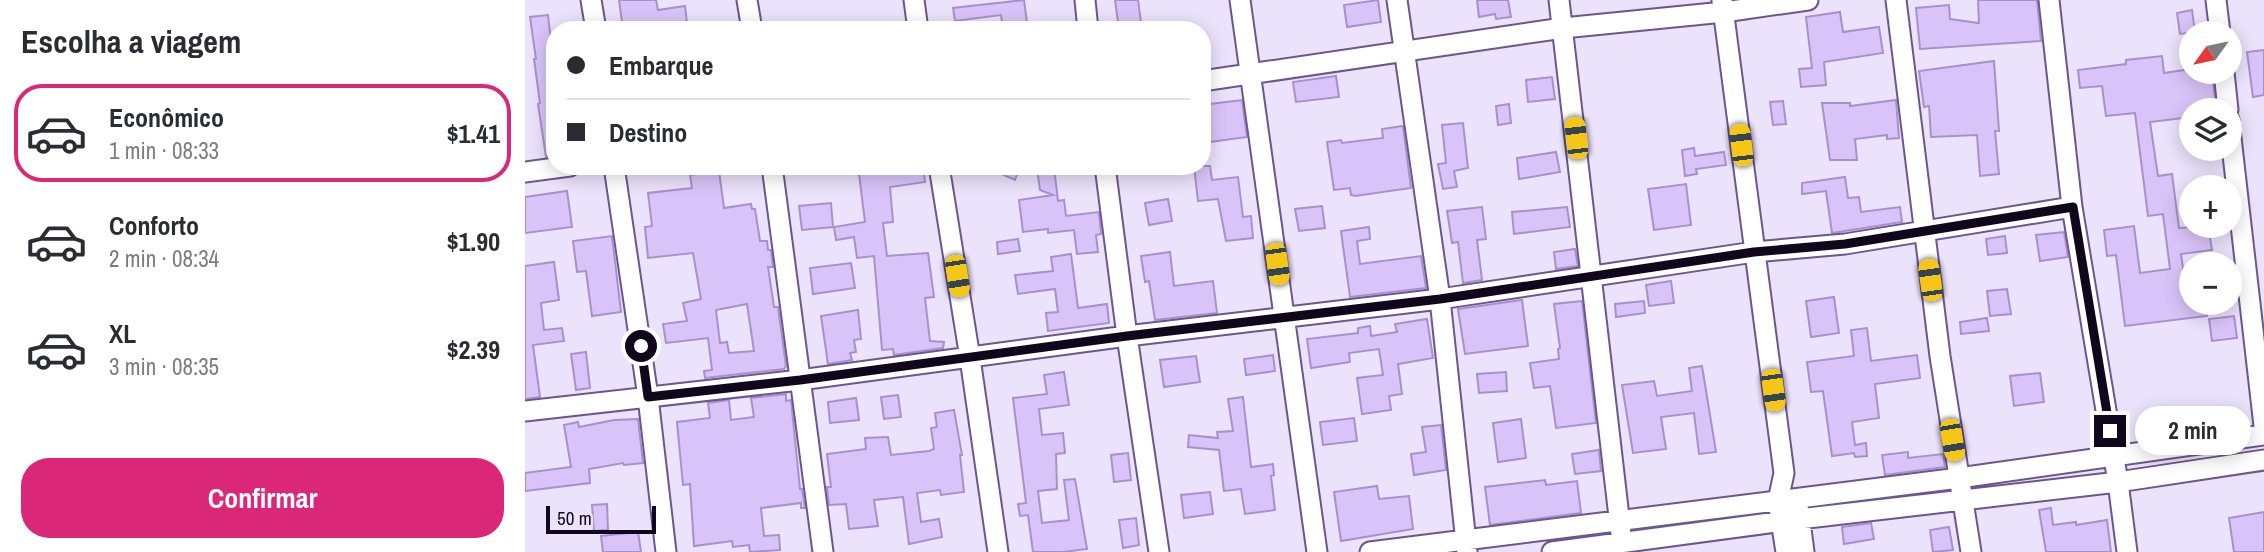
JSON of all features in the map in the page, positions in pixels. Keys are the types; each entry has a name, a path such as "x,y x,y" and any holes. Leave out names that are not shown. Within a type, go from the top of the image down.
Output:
{"street":[{"path":"591,0 594,21"},
{"path":"747,0 750,21"},
{"path":"914,0 917,21"},
{"path":"1085,0 1087,21"},
{"path":"1240,0 1317,552"},
{"path":"1397,0 1440,299 1466,547"},
{"path":"1559,0 1623,548"},
{"path":"1211,80 1723,6 1808,0"},
{"path":"1896,0 1949,421 1971,552"},
{"path":"2049,0 2073,207 2127,552"},
{"path":"2216,0 2219,21"},
{"path":"1723,6 1787,500 1791,520 1804,552"},
{"path":"2234,161 2264,426"},
{"path":"525,172 546,169"},
{"path":"615,175 648,397 666,552"},
{"path":"773,175 823,552"},
{"path":"940,175 998,552"},
{"path":"1106,175 1159,552"},
{"path":"525,411 800,380 1127,336 1440,299 1754,252 1845,244 2073,207"},
{"path":"1370,552 1466,547 1619,522 2264,435"},
{"path":"1552,552 1623,548 1791,520 2118,482 2264,460"},
{"path":"1786,552 1791,520"}],"building":[{"path":"619,0 656,0 658,10 685,6 687,21 622,21"},
{"path":"1024,0 1027,21 1002,21 1001,15 955,21 953,8"},
{"path":"1115,0 1138,0 1141,21 1118,21"},
{"path":"1378,0 1381,22 1347,27 1344,5"},
{"path":"1477,0 1508,0 1511,17 1496,19 1495,14 1479,17"},
{"path":"1978,0 2037,0 2041,41 1920,49 1916,8 1949,5 1950,19 1979,23"},
{"path":"2192,10 2194,21 2179,21 2179,27 2177,13"},
{"path":"1840,12 1843,32 1879,27 1883,53 1824,62 1826,85 1801,87 1799,69 1812,68 1806,17"},
{"path":"548,15 546,157 538,104 536,59 530,17"},
{"path":"2264,50 2264,95 2253,97 2247,52"},
{"path":"2162,56 2164,73 2179,71 2179,84 2213,84 2215,98 2179,98 2179,118 2150,122 2158,176 2172,174 2179,238 2210,238 2212,250 2179,252 2179,315 2207,316 2125,326 2116,255 2107,256 2104,230 2134,226 2140,273 2170,269 2163,214 2148,216 2135,113 2106,116 2102,86 2080,88 2078,70 2126,64 2126,60"},
{"path":"1994,61 1999,174 1980,176 1977,135 1931,137 1929,106 1924,107 1919,71"},
{"path":"1336,76 1339,97 1296,102 1293,82"},
{"path":"1552,77 1555,99 1528,102 1526,80"},
{"path":"1242,100 1247,137 1211,142 1211,104"},
{"path":"1896,100 1899,138 1887,139 1887,135 1855,139 1857,160 1830,160 1822,103 1850,103 1850,106"},
{"path":"1783,101 1786,124 1773,125 1770,102"},
{"path":"1509,104 1511,123 1498,125 1496,106"},
{"path":"1463,123 1468,168 1454,171 1457,187 1443,189 1438,164 1446,163 1442,125"},
{"path":"1403,126 1411,188 1355,196 1351,195 1350,188 1334,190 1327,142 1383,138 1382,129"},
{"path":"1694,148 1695,156 1724,152 1726,165 1696,169 1697,174 1685,176 1682,150"},
{"path":"1556,152 1560,172 1519,179 1517,158"},
{"path":"1211,173 1212,180 1238,177 1243,217 1251,216 1253,238 1226,241 1218,199 1198,201 1195,175"},
{"path":"690,175 720,175 724,208 751,204 752,209 755,209 760,241 767,241 768,250 771,250 773,267 768,267 774,307 778,307 786,366 784,369 705,378 704,371 712,370 708,338 666,343 663,324 687,321 683,303 701,299 693,253 648,258 645,227 652,226 648,193 692,188","holes":["747,304 754,351 729,353 727,342 720,343 716,310"]},
{"path":"859,175 924,175 925,182 890,187 893,222 883,223 887,256 928,253 934,297 925,298 930,341 944,342 943,348 894,355 893,349 882,350 874,256 857,258 854,237 836,240 834,227 865,222"},
{"path":"1004,175 1017,175 1015,180"},
{"path":"1038,175 1055,175 1058,201 1064,200 1066,216 1099,212 1101,234 1096,235 1098,252 1077,254 1074,230 1023,232 1019,200 1053,195 1040,190"},
{"path":"1845,177 1848,198 1859,197 1861,212 1900,207 1902,222 1832,233 1826,191 1802,194 1802,183"},
{"path":"1686,184 1691,225 1654,230 1648,189"},
{"path":"567,191 572,227 525,233 525,197"},
{"path":"1168,199 1172,221 1149,225 1145,203"},
{"path":"831,203 833,227 802,230 799,206"},
{"path":"1322,206 1325,228 1299,231 1295,209"},
{"path":"1482,207 1486,239 1477,240 1482,280 1463,283 1458,242 1452,243 1447,211"},
{"path":"1567,207 1570,227 1514,234 1512,212"},
{"path":"1369,227 1370,239 1357,241 1360,264 1421,256 1426,288 1350,297 1341,231"},
{"path":"2064,232 2068,257 2040,261 2036,235"},
{"path":"612,236 621,312 592,316 586,271 577,272 573,241"},
{"path":"2005,236 2007,253 1988,255 1986,239"},
{"path":"1018,239 1020,251 998,254 997,242"},
{"path":"1575,249 1578,266 1556,269 1554,252"},
{"path":"1170,252 1174,286 1213,281 1217,313 1155,320 1149,281 1145,282 1141,256"},
{"path":"1071,254 1078,308 1107,304 1109,323 1048,331 1046,313 1058,312 1055,289 1018,294 1015,275 1053,271 1051,257"},
{"path":"554,262 559,300 541,303 544,330 562,328 564,341 533,345 540,397 525,399 525,266"},
{"path":"851,263 855,288 813,294 810,268"},
{"path":"1671,281 1674,303 1649,306 1646,285"},
{"path":"2007,289 2011,314 1990,316 1987,291"},
{"path":"1834,297 1839,333 1811,337 1806,301"},
{"path":"1522,300 1528,346 1465,354 1458,309"},
{"path":"1582,301 1596,423 1556,428 1550,386 1534,388 1530,363 1559,359 1554,304"},
{"path":"1644,301 1645,313 1616,317 1615,304"},
{"path":"858,310 861,339 854,340 856,352 850,353 852,360 828,364 821,316"},
{"path":"2234,316 2237,338 2212,341 2209,319"},
{"path":"1987,318 1989,331 1961,334 1960,322"},
{"path":"1427,319 1433,358 1398,364 1402,394 1389,396 1391,410 1362,414 1357,378 1383,375 1379,349 1349,353 1350,362 1311,368 1307,339 1358,333 1358,328 1370,326 1371,336 1397,332 1395,324"},
{"path":"1867,328 1871,361 1917,355 1920,378 1875,384 1879,418 1852,422 1855,445 1866,443 1867,456 1855,457 1854,453 1832,456 1823,391 1811,392 1807,362 1854,356 1851,330"},
{"path":"586,352 590,388 576,390 571,354"},
{"path":"1273,355 1275,371 1246,375 1244,359"},
{"path":"1196,356 1200,382 1164,387 1160,360"},
{"path":"1702,366 1716,452 1699,454 1694,413 1661,417 1666,449 1633,453 1622,385 1654,381 1657,396 1692,391 1689,368"},
{"path":"1064,372 1069,405 1039,409 1042,435 1063,433 1065,453 1056,454 1057,489 1038,491 1042,523 1069,520 1064,480 1075,479 1087,549 1033,552 1028,515 1020,516 1018,504 1026,503 1013,398 1047,394 1044,375"},
{"path":"1506,372 1507,391 1479,393 1477,374"},
{"path":"2040,373 2044,402 2014,406 2010,376"},
{"path":"786,394 786,401 791,400 800,489 805,508 801,508 801,503 761,508 764,536 779,535 780,550 750,552 749,545 733,547 732,541 694,546 690,484 683,485 677,422 710,418 708,403 729,400 731,420 754,417 751,398"},
{"path":"898,395 901,417 884,419 881,397"},
{"path":"1243,397 1251,467 1273,464 1274,475 1271,476 1275,510 1245,514 1241,489 1224,491 1219,450 1188,447 1189,435 1218,438 1217,432 1233,431 1228,399"},
{"path":"856,398 859,420 830,423 828,402"},
{"path":"954,410 962,455 964,492 941,495 940,490 917,493 921,522 939,519 942,537 909,544 903,497 874,500 878,526 849,529 846,504 829,505 827,487 831,487 827,454 866,449 865,438 888,437 891,455 929,451 934,449 931,428 937,427 935,413"},
{"path":"1354,418 1357,441 1323,445 1320,422"},
{"path":"638,419 643,463 623,463 589,469 590,483 525,491 525,473 571,467 564,425 578,422 579,427 614,420"},
{"path":"1521,419 1526,458 1498,462 1493,423"},
{"path":"1441,425 1446,470 1414,475 1411,454 1426,452 1422,427"},
{"path":"1599,450 1601,471 1575,474 1572,454"},
{"path":"1908,452 1908,458 1943,454 1945,467 1885,475 1882,455"},
{"path":"1128,453 1131,480 1114,482 1111,455"},
{"path":"1545,480 1546,485 1577,481 1581,513 1490,525 1485,487"},
{"path":"1377,486 1379,499 1409,496 1413,529 1341,541 1334,492"},
{"path":"1210,492 1213,514 1184,518 1181,495"},
{"path":"607,504 608,530 594,531 592,505"},
{"path":"2051,508 2053,525 2076,522 2076,525 2107,520 2111,552 2046,552 2039,510"},
{"path":"2264,512 2264,552 2234,552 2229,518"},
{"path":"1136,518 1139,545 1123,548 1119,520"},
{"path":"1871,523 1874,539 1844,544 1842,527"},
{"path":"1949,527 1953,550 1933,552 1930,530"},
{"path":"638,532 641,552 603,552 601,536"}],"route":[{"path":"641,346 648,397 1440,299 1754,252 1845,244 2073,207 2110,431"}]}
